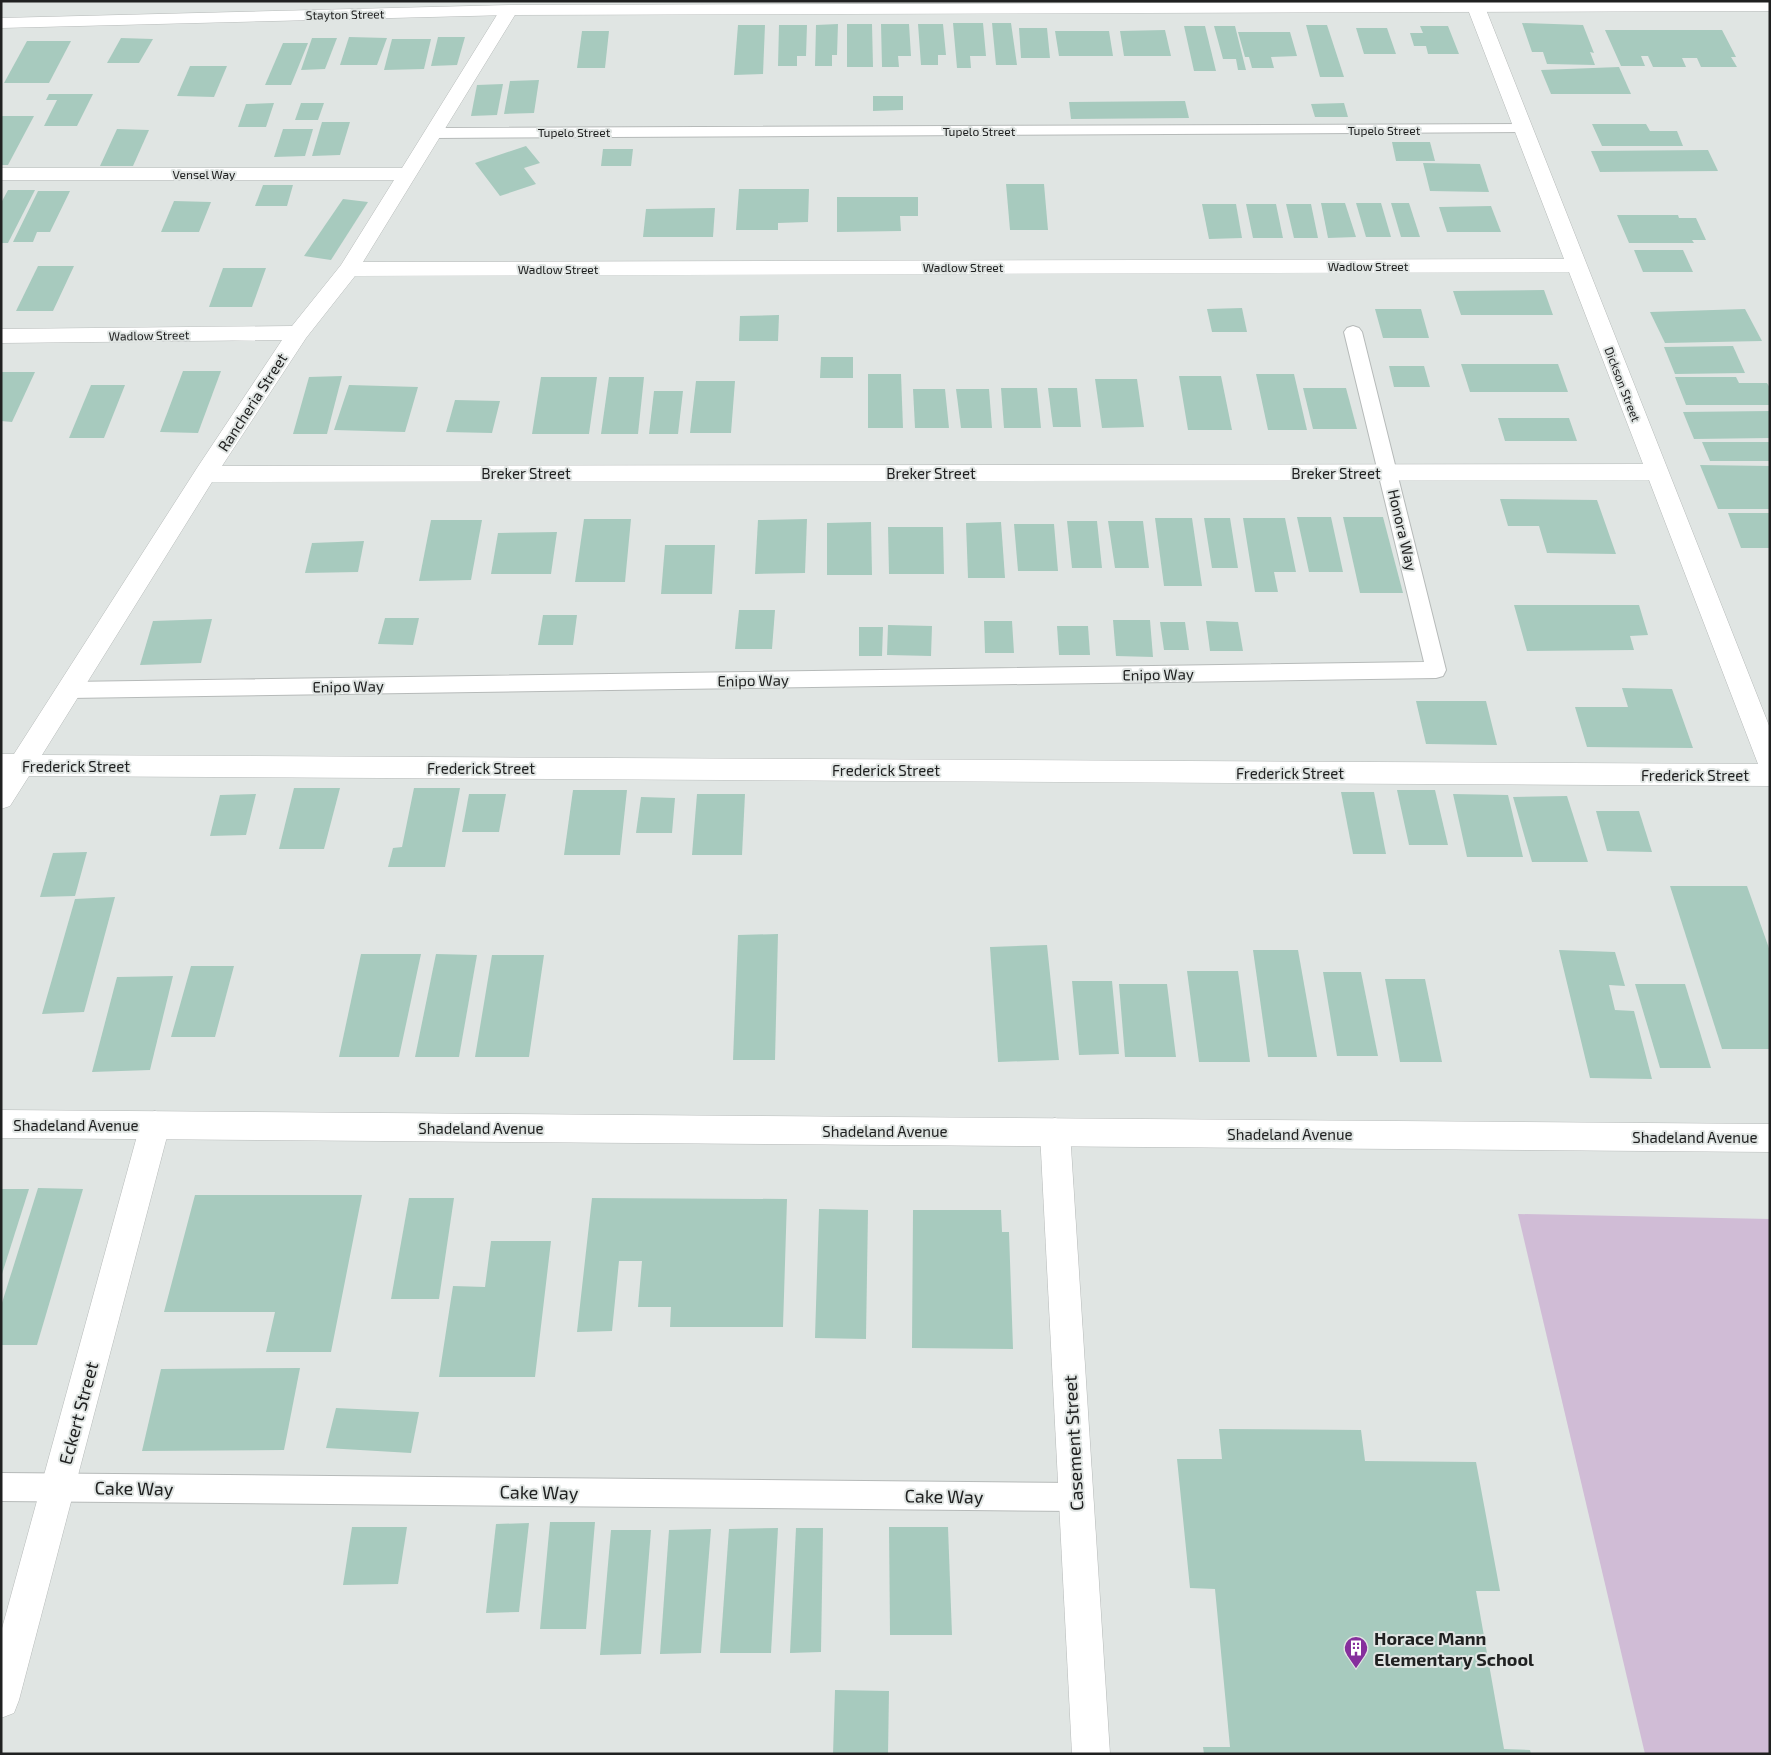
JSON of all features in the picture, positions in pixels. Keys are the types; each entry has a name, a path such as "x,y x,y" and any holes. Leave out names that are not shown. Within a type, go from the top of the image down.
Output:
{"street":[{"name":"Stayton Street","path":"1,23 682,5 1770,6"},
{"name":"Dickson Street","path":"1476,7 1770,762"},
{"name":"Rancheria Street","path":"1,798 11,765 69,690 205,474 298,333 348,269 509,10"},
{"name":"Vensel Way","path":"1,174 408,174"},
{"name":"Wadlow Street","path":"348,269 1577,265"},
{"name":"Wadlow Street","path":"1,336 298,333"},
{"name":"Breker Street","path":"205,474 1657,472"},
{"name":"Frederick Street","path":"11,765 1770,775"},
{"name":"Shadeland Avenue","path":"1,1124 1770,1138"},
{"name":"Eckert Street","path":"1,1700 155,1125"},
{"name":"Casement Street","path":"1055,1132 1091,1754"}],"lane":[{"name":"Tupelo Street","path":"433,133 1524,130"},
{"name":"Honora Way","path":"1353,332 1436,670"},
{"name":"Enipo Way","path":"69,690 1436,670"},
{"name":"Cake Way","path":"1,1487 1076,1497"}],"shaded area":[{"path":"1518,1214 1770,1219 1770,1754 1645,1754"}],"building":[{"path":"953,23 983,23 986,56 970,56 971,68 957,68"},
{"path":"992,23 1011,23 1017,65 996,65"},
{"path":"1522,23 1583,25 1594,53 1590,52 1595,65 1547,64 1543,52 1532,52"},
{"path":"838,24 837,55 832,55 832,66 815,66 816,25"},
{"path":"847,24 872,24 873,67 847,67"},
{"path":"881,24 909,24 911,56 898,56 899,67 882,67"},
{"path":"918,24 943,24 946,55 938,55 938,65 921,65"},
{"path":"738,25 765,25 763,74 734,75"},
{"path":"779,25 807,25 806,56 797,56 797,66 778,66"},
{"path":"1306,25 1327,25 1344,77 1320,77"},
{"path":"1184,26 1205,26 1216,71 1194,71"},
{"path":"1214,26 1235,26 1246,70 1238,70 1236,59 1223,59"},
{"path":"1420,26 1448,26 1459,54 1428,54 1426,46 1414,46 1410,33 1423,33"},
{"path":"1019,28 1047,28 1050,58 1021,58"},
{"path":"1356,28 1387,28 1396,54 1364,54"},
{"path":"1165,30 1171,56 1124,56 1120,31"},
{"path":"1605,30 1722,30 1736,57 1731,57 1737,67 1701,67 1697,58 1682,58 1686,67 1653,67 1648,56 1641,56 1645,66 1621,66"},
{"path":"582,31 609,31 605,68 577,68"},
{"path":"1055,31 1109,31 1113,56 1059,56"},
{"path":"1238,32 1290,32 1297,56 1271,57 1274,68 1252,68 1249,57 1245,57"},
{"path":"349,37 387,38 377,65 340,65"},
{"path":"438,37 465,37 457,65 431,66"},
{"path":"121,38 153,39 139,63 107,63"},
{"path":"312,38 337,38 325,69 301,70"},
{"path":"392,39 431,39 424,69 384,70"},
{"path":"27,41 71,41 49,83 4,83"},
{"path":"283,43 308,43 291,85 265,85"},
{"path":"190,66 227,66 214,97 177,96"},
{"path":"1619,67 1631,94 1551,94 1541,70"},
{"path":"539,80 534,113 504,114 510,81"},
{"path":"503,84 497,115 471,116 477,85"},
{"path":"49,94 93,94 77,126 44,126 57,100 46,100"},
{"path":"873,96 903,96 903,110 873,111"},
{"path":"1185,101 1189,118 1071,119 1069,102"},
{"path":"274,103 266,127 238,127 246,104"},
{"path":"301,103 324,103 318,120 295,120"},
{"path":"1344,103 1348,117 1315,117 1311,104"},
{"path":"1,116 34,116 8,165 1,165"},
{"path":"322,122 350,122 340,155 312,156"},
{"path":"1592,124 1646,124 1650,131 1677,131 1683,146 1602,146"},
{"path":"117,129 149,130 133,166 100,166"},
{"path":"283,129 313,129 305,156 274,157"},
{"path":"1392,142 1430,142 1435,161 1396,161"},
{"path":"526,146 540,163 524,168 536,184 500,196 475,163"},
{"path":"603,149 633,149 631,166 601,166"},
{"path":"1708,150 1718,171 1600,172 1591,151"},
{"path":"1423,163 1480,164 1489,192 1430,191"},
{"path":"1006,184 1044,184 1048,230 1010,230"},
{"path":"263,185 293,185 287,206 255,206"},
{"path":"739,189 809,189 808,222 778,223 778,230 736,230"},
{"path":"8,190 35,190 8,243 1,243 1,203"},
{"path":"38,191 70,191 50,232 37,232 33,242 13,242"},
{"path":"837,197 918,197 918,216 900,216 901,231 837,232"},
{"path":"343,199 368,202 331,260 304,256"},
{"path":"174,201 211,202 199,232 161,232"},
{"path":"1321,203 1345,203 1356,237 1328,238"},
{"path":"1356,203 1381,203 1391,237 1366,237"},
{"path":"1391,203 1409,203 1420,237 1401,237"},
{"path":"1202,204 1236,204 1242,238 1209,239"},
{"path":"1246,204 1276,204 1283,238 1253,238"},
{"path":"1286,204 1311,204 1318,238 1294,238"},
{"path":"1491,206 1501,232 1447,232 1439,207"},
{"path":"715,208 713,237 643,237 646,209"},
{"path":"1617,215 1678,215 1679,218 1696,218 1706,240 1692,240 1694,243 1629,243"},
{"path":"1634,250 1683,250 1693,272 1643,272"},
{"path":"38,266 74,266 53,311 16,311"},
{"path":"223,268 266,268 252,307 209,307"},
{"path":"1544,290 1553,315 1461,315 1453,291"},
{"path":"1242,308 1247,332 1212,332 1207,309"},
{"path":"1375,309 1421,309 1429,338 1383,338"},
{"path":"1745,309 1762,341 1665,343 1650,312"},
{"path":"779,315 778,341 739,341 740,316"},
{"path":"1733,346 1745,373 1675,374 1664,347"},
{"path":"821,357 853,357 853,378 820,378"},
{"path":"1461,364 1558,364 1568,392 1470,392"},
{"path":"1389,366 1424,366 1430,387 1394,387"},
{"path":"183,371 221,371 198,433 160,432"},
{"path":"1,372 35,372 12,422 1,421"},
{"path":"868,374 901,374 903,428 868,428"},
{"path":"1256,374 1294,374 1307,430 1268,430"},
{"path":"342,376 327,434 293,434 309,377"},
{"path":"1179,376 1221,376 1232,430 1188,430"},
{"path":"541,377 597,377 589,434 532,434"},
{"path":"609,377 644,377 638,434 601,434"},
{"path":"1675,377 1736,377 1739,383 1767,383 1770,388 1770,405 1686,405"},
{"path":"1095,379 1137,379 1144,427 1102,428"},
{"path":"696,381 735,381 731,433 690,433"},
{"path":"91,385 125,385 104,438 69,438"},
{"path":"349,385 418,387 405,432 334,430"},
{"path":"1001,388 1037,388 1041,428 1004,428"},
{"path":"1048,388 1077,388 1081,427 1053,427"},
{"path":"1303,388 1346,388 1357,429 1313,429"},
{"path":"913,389 945,389 949,428 915,428"},
{"path":"956,389 989,389 992,428 961,428"},
{"path":"654,391 683,391 678,434 649,434"},
{"path":"455,400 500,401 492,433 446,432"},
{"path":"1770,411 1770,438 1694,439 1683,412"},
{"path":"1498,418 1569,418 1577,441 1505,441"},
{"path":"1702,442 1770,442 1770,461 1710,461"},
{"path":"1700,465 1770,466 1770,509 1718,509"},
{"path":"1500,499 1597,500 1616,554 1547,553 1539,526 1508,526"},
{"path":"1728,513 1770,513 1770,548 1741,548"},
{"path":"1297,517 1331,517 1343,572 1309,572"},
{"path":"1343,517 1383,517 1403,593 1360,593"},
{"path":"1155,518 1192,518 1202,586 1164,586"},
{"path":"1204,518 1230,518 1238,568 1212,568"},
{"path":"1243,518 1285,518 1296,572 1274,572 1278,592 1255,592"},
{"path":"584,519 631,519 625,582 575,582"},
{"path":"807,519 805,573 755,574 758,520"},
{"path":"431,520 482,520 471,580 419,581"},
{"path":"1067,521 1097,521 1102,568 1072,568"},
{"path":"1108,521 1143,521 1149,568 1115,568"},
{"path":"871,522 872,575 827,575 827,523"},
{"path":"1001,522 1005,578 968,578 966,523"},
{"path":"1014,524 1054,524 1058,571 1018,571"},
{"path":"888,527 943,527 944,574 889,574"},
{"path":"557,532 551,574 491,574 498,533"},
{"path":"364,541 358,572 305,573 312,543"},
{"path":"665,545 715,545 712,594 661,594"},
{"path":"1514,605 1639,605 1648,635 1630,636 1634,650 1527,651"},
{"path":"739,610 775,610 772,649 735,649"},
{"path":"543,615 577,615 573,645 538,645"},
{"path":"385,618 419,618 413,645 378,644"},
{"path":"212,619 201,663 140,665 153,621"},
{"path":"1113,620 1150,620 1153,657 1116,656"},
{"path":"984,621 1012,621 1014,653 985,653"},
{"path":"1206,621 1238,622 1243,651 1210,651"},
{"path":"1160,622 1185,622 1189,650 1164,650"},
{"path":"888,625 932,626 931,656 887,655"},
{"path":"1057,626 1088,626 1090,655 1059,655"},
{"path":"859,627 883,627 882,656 859,656"},
{"path":"1622,688 1672,689 1693,748 1587,747 1575,707 1628,707"},
{"path":"1416,701 1486,701 1497,745 1426,744"},
{"path":"294,788 340,788 324,849 279,849"},
{"path":"414,788 460,788 445,867 388,867 393,848 402,847"},
{"path":"573,790 627,790 620,855 564,855"},
{"path":"1397,790 1435,790 1448,845 1409,845"},
{"path":"1341,792 1374,792 1386,854 1353,854"},
{"path":"256,794 246,835 210,836 220,795"},
{"path":"469,794 506,794 499,832 462,832"},
{"path":"697,794 745,794 742,855 692,855"},
{"path":"1453,794 1508,795 1523,857 1467,857"},
{"path":"1567,796 1588,862 1532,862 1513,797"},
{"path":"641,797 675,798 672,833 636,833"},
{"path":"1596,811 1639,811 1652,852 1607,851"},
{"path":"87,852 75,896 40,897 53,853"},
{"path":"1670,886 1747,886 1770,951 1770,1049 1722,1049"},
{"path":"115,897 84,1012 42,1014 75,899"},
{"path":"778,934 775,1060 733,1060 738,935"},
{"path":"1047,945 1059,1060 998,1062 990,947"},
{"path":"1253,950 1298,950 1317,1057 1268,1057"},
{"path":"1559,950 1615,952 1625,986 1609,985 1615,1010 1634,1011 1652,1079 1590,1078"},
{"path":"361,954 421,954 399,1057 339,1057"},
{"path":"436,954 477,955 459,1057 415,1057"},
{"path":"492,955 544,955 529,1057 475,1057"},
{"path":"191,966 234,966 215,1037 171,1037"},
{"path":"1187,971 1238,971 1250,1062 1199,1062"},
{"path":"1323,972 1361,972 1378,1056 1337,1056"},
{"path":"173,976 150,1070 92,1072 117,977"},
{"path":"1385,979 1425,979 1442,1062 1400,1062"},
{"path":"1072,981 1112,981 1119,1054 1079,1055"},
{"path":"1119,984 1167,984 1176,1057 1125,1057"},
{"path":"1635,984 1685,984 1711,1068 1660,1068"},
{"path":"38,1188 83,1189 37,1345 1,1345 1,1306"},
{"path":"1,1189 29,1189 2,1274 1,1274"},
{"path":"195,1195 362,1195 331,1352 266,1352 275,1312 164,1312"},
{"path":"409,1198 454,1198 439,1299 391,1299"},
{"path":"592,1198 787,1199 783,1327 670,1327 671,1307 638,1307 642,1261 619,1261 612,1331 577,1332"},
{"path":"819,1209 868,1210 866,1339 815,1338"},
{"path":"913,1210 1001,1210 1002,1232 1009,1232 1013,1349 912,1348"},
{"path":"491,1241 551,1241 535,1377 439,1377 453,1286 485,1287"},
{"path":"300,1368 284,1450 142,1451 161,1369"},
{"path":"336,1408 419,1412 411,1453 326,1448"},
{"name":"Horace Mann Elementary School","path":"1219,1429 1361,1430 1365,1461 1476,1462 1500,1591 1476,1591 1504,1749 1530,1750 1531,1754 1204,1754 1203,1747 1230,1747 1215,1589 1190,1588 1177,1459 1222,1459"},
{"path":"550,1522 595,1522 586,1629 540,1629"},
{"path":"529,1523 519,1612 486,1613 496,1524"},
{"path":"352,1527 407,1527 398,1584 343,1585"},
{"path":"889,1527 948,1527 952,1635 890,1635"},
{"path":"778,1528 771,1653 720,1653 729,1529"},
{"path":"796,1528 823,1528 821,1652 790,1653"},
{"path":"711,1529 701,1653 660,1654 669,1530"},
{"path":"611,1530 651,1530 641,1654 600,1655"},
{"path":"835,1690 889,1691 888,1754 833,1754"}],"place":[{"name":"Horace Mann Elementary School","path":"1356,1669"}]}
